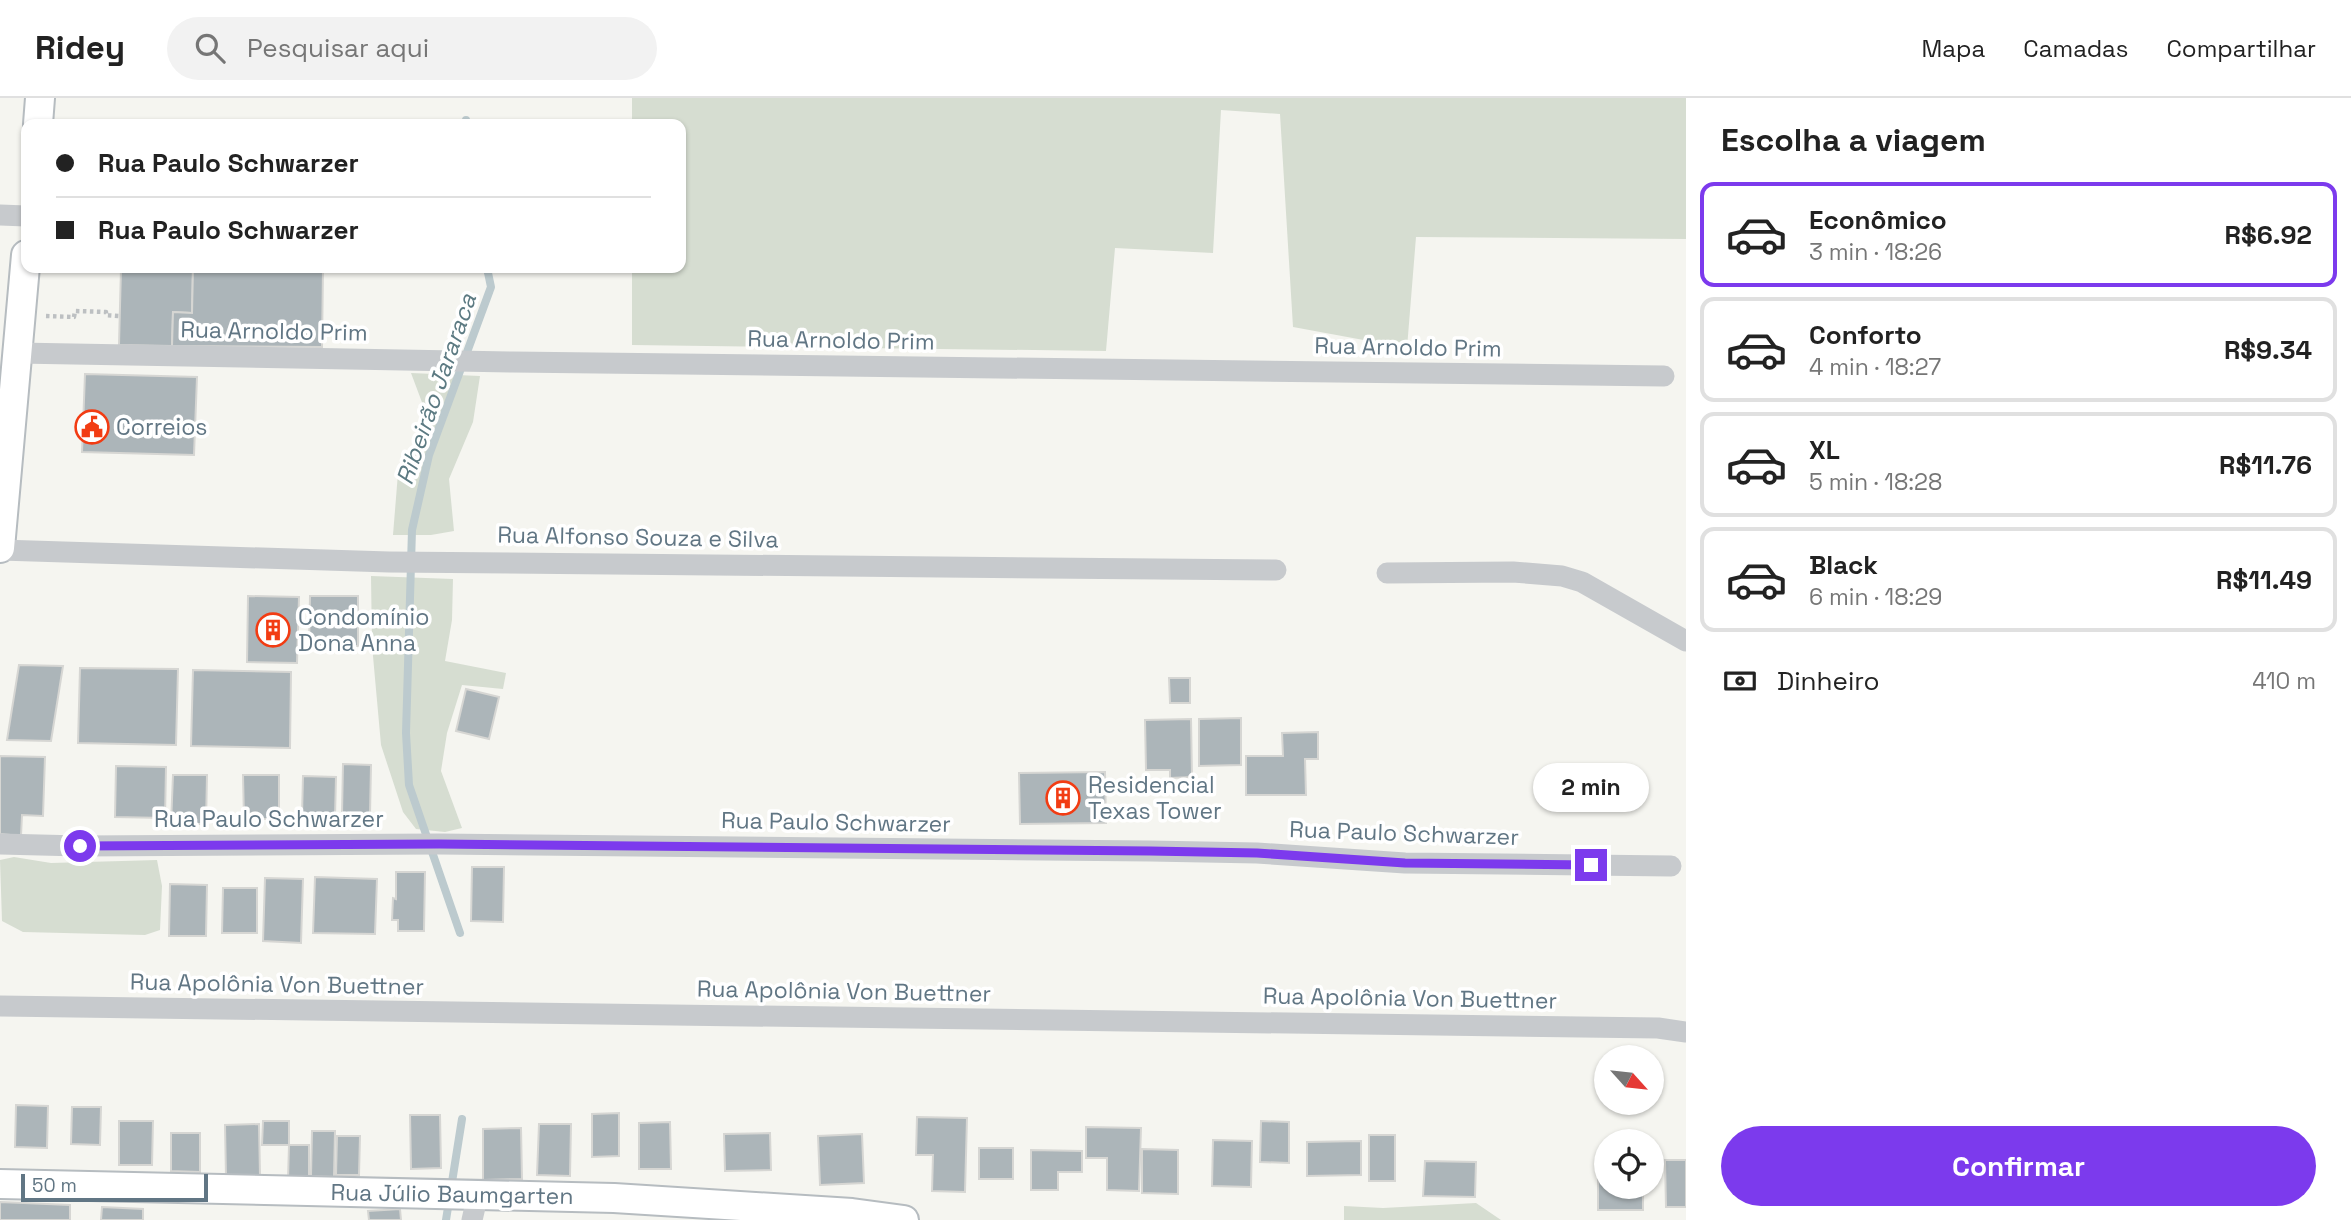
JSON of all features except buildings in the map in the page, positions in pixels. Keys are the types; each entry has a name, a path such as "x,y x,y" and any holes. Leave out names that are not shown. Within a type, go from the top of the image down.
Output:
{"street":[{"path":"38,119 40,98"},
{"path":"0,215 21,216"},
{"path":"0,549 3,484 24,273"},
{"name":"Rua Arnoldo Prim","path":"18,354 1664,376"},
{"name":"Rua Alfonso Souza e Silva","path":"0,549 389,562 1276,570"},
{"path":"1387,573 1513,572 1562,576 1582,582 1686,641"},
{"name":"Rua Paulo Schwarzer","path":"0,844 439,844 1257,853 1405,863 1671,866"},
{"name":"Rua Apolônia Von Buettner","path":"0,1006 1658,1028 1686,1032"},
{"name":"Rua Júlio Baumgarten","path":"0,1184 464,1200 614,1198 904,1220"}],"path":[{"path":"21,315 75,317 75,311 106,312 106,315 120,316"}],"shaded area":[{"path":"632,98 1686,98 1686,239 1416,237 1407,348 1293,327 1280,114 1221,110 1213,253 1115,248 1106,351 632,345 632,273 686,273 686,119 632,119"},
{"path":"411,373 480,376 473,422 449,479 454,531 431,535 393,535 398,473 414,452 426,413"},
{"path":"371,576 453,579 452,620 445,661 506,673 503,689 462,685 447,733 441,771 462,828 445,832 416,829 403,812 381,745 372,645"},
{"path":"14,857 51,863 157,860 162,886 160,930 145,935 23,932 2,921 0,860"},
{"path":"1476,1203 1501,1220 1344,1220 1344,1206 1383,1208"}],"waterway":[{"name":"Ribeirão Jararaca","path":"460,933 409,785 406,733 412,530 429,455 491,287 488,273"},
{"name":"Ribeirão Jararaca","path":"446,1220 462,1119"}],"place":[{"name":"Correios","path":"92,427"},
{"name":"Condomínio Dona Anna","path":"273,630"},
{"name":"Residencial Texas Tower","path":"1063,798"}],"route":[{"path":"80,846 439,844 1150,851 1257,853 1405,863 1591,865"}]}
